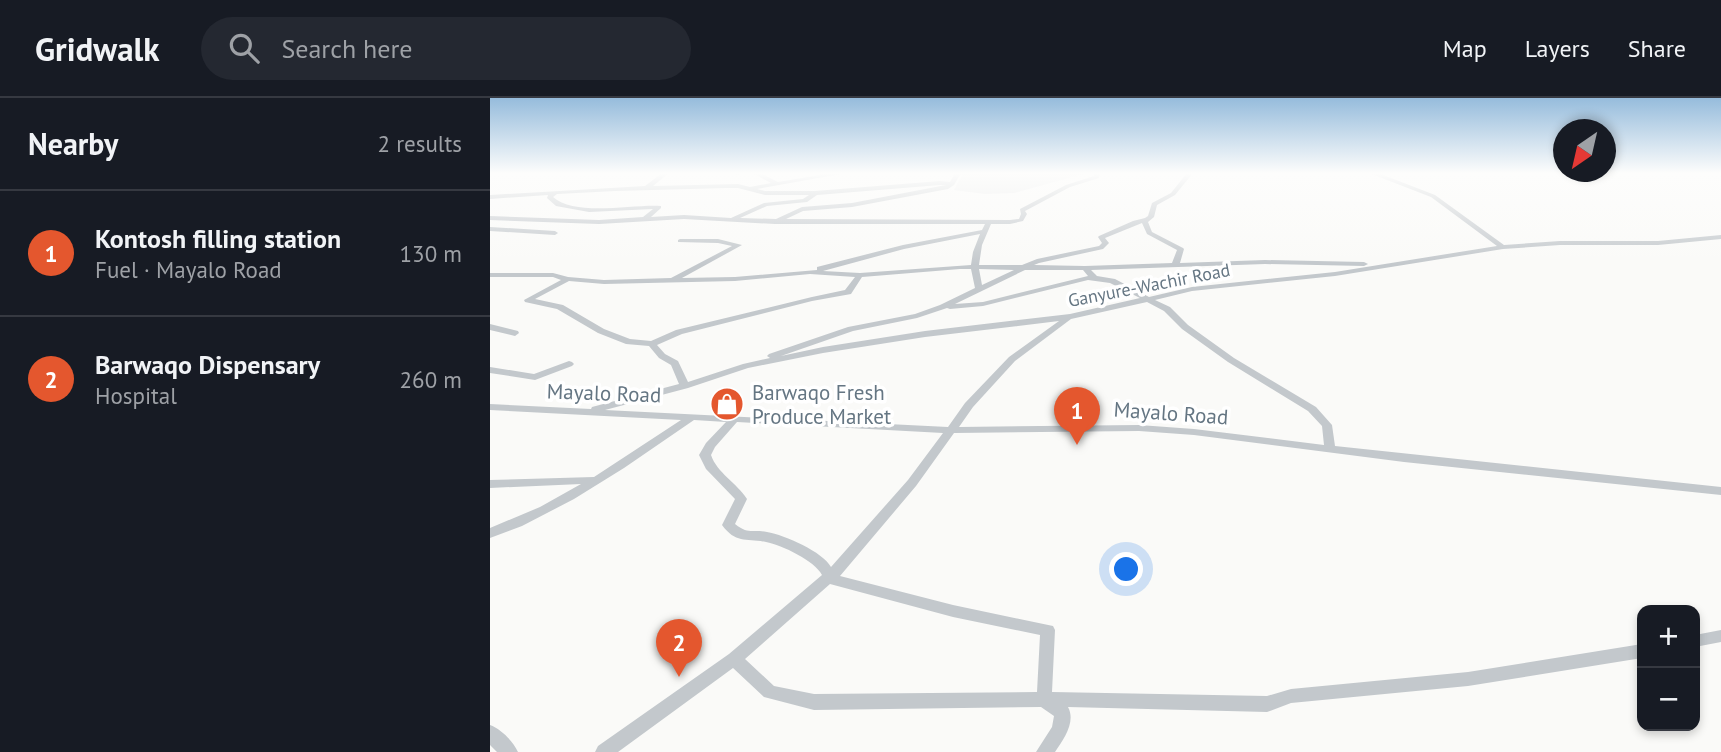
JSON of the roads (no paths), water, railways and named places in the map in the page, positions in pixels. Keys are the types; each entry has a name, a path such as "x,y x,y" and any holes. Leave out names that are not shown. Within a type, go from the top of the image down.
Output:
{"street":[{"path":"556,204 577,209 659,207 645,219"},
{"path":"733,219 772,204"},
{"path":"775,222 802,209 864,204"},
{"path":"490,218 599,222 733,219 775,222 989,222 1021,220 1024,214 1022,210 1034,204"},
{"path":"1155,204 1145,222 1149,233 1181,249 1175,265"},
{"path":"1443,204 1503,247"},
{"path":"746,366 851,329 917,316 940,308 1037,261 1101,248 1106,243 1101,237 1118,233 1132,222 1148,220"},
{"path":"979,289 974,267 979,242 989,222"},
{"path":"490,229 555,233"},
{"path":"490,235 501,230"},
{"path":"810,272 903,247 985,231"},
{"name":"Ganyure-Wachir Road","path":"591,412 746,366 878,341 1070,317 1192,289 1335,274 1503,247 1560,243 1658,243 1721,237"},
{"path":"671,281 739,245 718,241 680,241"},
{"path":"490,275 671,281 735,279 810,272 860,275 974,267 1084,268 1265,262 1380,265"},
{"path":"1096,279 1145,266"},
{"path":"1084,268 1096,279"},
{"path":"568,279 528,300 560,307 601,331 629,342 652,344 679,332 848,292 860,275"},
{"path":"940,308 983,304 1088,278 1112,281 1167,309 1185,327 1231,360 1312,409 1327,425 1330,447"},
{"path":"604,752 734,659 830,578 889,511 952,430 956,419 1012,359 1070,317"},
{"path":"490,327 515,333"},
{"path":"652,344 662,356 675,363 685,386"},
{"path":"490,370 536,377 569,364"},
{"name":"Mayalo Road","path":"490,407 952,430 1139,428 1721,491"},
{"path":"490,533 539,512 633,459 693,416"},
{"path":"735,418 710,445 705,455 708,464 735,489 741,499 728,525 742,536 767,537 791,545 823,564 830,578 953,611 1048,630 1044,699"},
{"path":"490,484 596,480"},
{"path":"1700,640 1721,636"},
{"path":"734,659 770,692 792,699 841,703 1044,699 1267,705 1291,695 1468,679 1637,652"},
{"path":"1044,699 1063,713 1060,730 1045,752"},
{"path":"490,733 509,752"}],"place":[{"name":"Barwaqo Fresh Produce Market","path":"727,404"},
{"name":"Kontosh filling station","path":"1077,445"},
{"name":"Barwaqo Dispensary","path":"679,677"}]}
